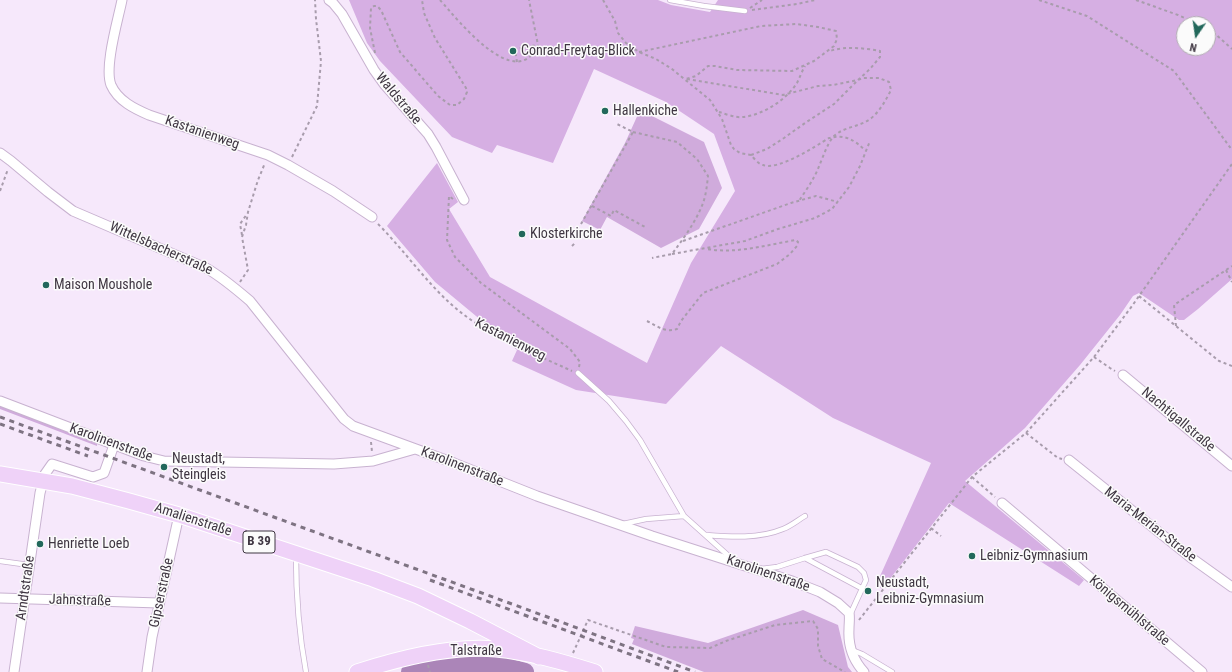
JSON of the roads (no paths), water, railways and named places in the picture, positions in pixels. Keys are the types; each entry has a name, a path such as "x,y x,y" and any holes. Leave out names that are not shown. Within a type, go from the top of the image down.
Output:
{"main road":[{"name":"Amalienstraße","path":"0,474 86,490 179,515 373,579 418,596 539,657"},
{"path":"470,621 473,623 477,634 476,648"},
{"name":"Talstraße","path":"357,672 436,652 476,648 496,649 539,657 594,672"}],"street":[{"name":"Kastanienweg","path":"122,0 113,42 110,69 111,86 125,102 135,109 149,115 268,155 333,191 372,217"},
{"name":"Waldstraße","path":"329,0 342,14 374,70 388,90 428,134 464,200"},
{"name":"Wittelsbacherstraße","path":"0,153 74,211 206,268 236,288 250,301 344,419 353,426 415,449"},
{"name":"Nachtigallstraße","path":"1124,375 1232,466"},
{"name":"Karolinenstraße","path":"0,401 144,456 164,461 334,464 372,461 415,449 538,496 622,524 652,536 792,581 820,592 842,606 849,613 849,616"},
{"name":"Arndtstraße","path":"14,672 40,493 45,474 52,464 93,477 104,473 114,445"},
{"name":"Maria-Merian-Straße","path":"1069,460 1190,557 1232,587"},
{"name":"Königsmühlstraße","path":"1002,503 1202,672"},
{"name":"Gipserstraße","path":"147,672 152,637 179,515"},
{"name":"Jahnstraße","path":"0,598 159,603"},
{"path":"849,616 850,650 858,666 864,672"}],"lane":[{"path":"670,0 745,11"},
{"path":"578,373 609,401 626,421 640,440 684,516 735,563"},
{"path":"622,524 646,519 684,516"},
{"path":"706,535 736,538 765,534 784,529 805,516"},
{"path":"756,569 777,567 826,552 851,563 864,573 866,580 849,616"},
{"path":"296,554 297,590 306,672"},
{"path":"805,558 863,589"},
{"path":"0,561 29,565"},
{"path":"850,650 862,654 892,672"}],"waterway":[{"path":"410,672 460,663 503,666 525,672"}],"railway":[{"path":"0,417 695,672"},
{"path":"0,424 88,456"},
{"path":"430,580 678,672"}],"place":[{"name":"Conrad-Freytag-Blick","path":"513,51"},
{"name":"Hallenkiche","path":"605,111"},
{"name":"Klosterkirche","path":"522,234"},
{"name":"Maison Moushole","path":"46,285"},
{"name":"Neustadt, Steingleis","path":"164,467"},
{"name":"Henriette Loeb","path":"40,544"},
{"name":"Leibniz-Gymnasium","path":"972,556"},
{"name":"Neustadt, Leibniz-Gymnasium","path":"868,591"}]}
